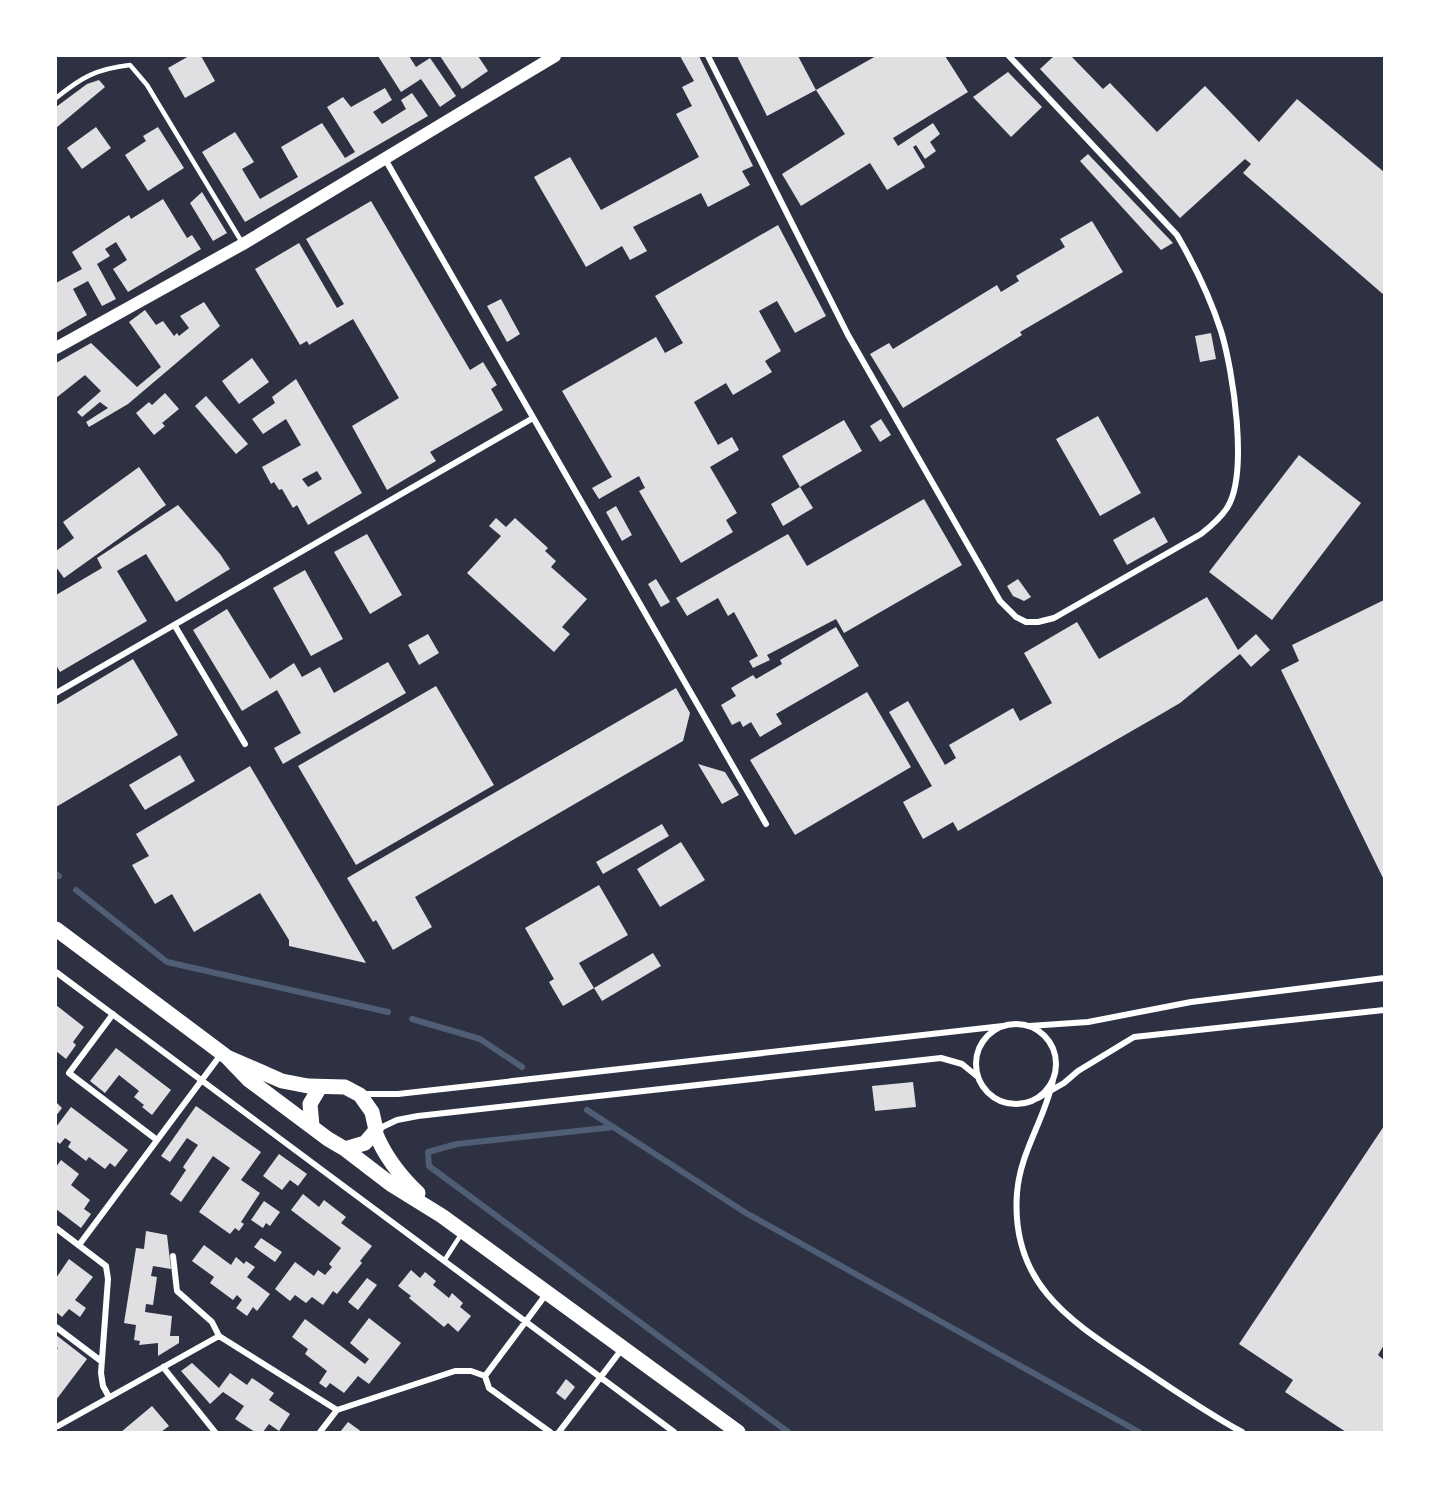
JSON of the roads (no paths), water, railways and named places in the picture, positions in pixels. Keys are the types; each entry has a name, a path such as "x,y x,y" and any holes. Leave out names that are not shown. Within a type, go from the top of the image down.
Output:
{"main road":[{"path":"56,348 243,244 555,56"},
{"path":"56,929 224,1055 249,1080 328,1139 345,1149 392,1185 463,1231 738,1432"},
{"path":"224,1055 282,1081 320,1087 345,1087 360,1095 372,1112 381,1147 400,1176 442,1216"},
{"path":"312,1126 310,1104 320,1087"},
{"path":"345,1149 365,1143 376,1131"}],"street":[{"path":"708,56 848,335 1000,601 1016,617 1026,622 1038,622 1054,618 1087,601 1201,534 1217,521 1228,507 1237,479 1237,434 1231,377 1221,331 1195,266 1176,235 1009,56"},
{"path":"385,159 766,824"},
{"path":"56,693 176,626 533,418"},
{"path":"176,626 245,744"},
{"path":"56,972 674,1432"},
{"path":"360,1095 398,1094 1018,1024 1029,1026 1088,1022 1191,1002 1384,978"},
{"path":"376,1131 397,1120 418,1116 941,1058 962,1064 978,1077 988,1092 1003,1102 1021,1104 1051,1092 1078,1071 1134,1037 1384,1010"},
{"path":"113,1014 69,1073 157,1140"},
{"path":"978,1077 976,1058 980,1046 992,1032 1003,1026"},
{"path":"1029,1026 1044,1035 1054,1050 1056,1068 1051,1092 1028,1146 1017,1191 1019,1232 1035,1277 1056,1306 1088,1333 1242,1432"},
{"path":"79,1245 201,1080 224,1055"},
{"path":"1038,1098 1053,1080"},
{"path":"56,1228 106,1266 108,1273 101,1361 103,1386 109,1397"},
{"path":"173,1256 177,1291 212,1322 219,1336 337,1410"},
{"path":"485,1376 548,1292"},
{"path":"56,1327 101,1361"},
{"path":"58,1426 219,1336"},
{"path":"559,1432 623,1347"},
{"path":"163,1367 215,1432"},
{"path":"320,1432 337,1410 455,1371 471,1371 485,1376"},
{"path":"485,1376 489,1388 550,1432"}],"lane":[{"path":"56,98 83,77 108,68 130,65 147,85 243,244"},
{"path":"444,1261 463,1231"}],"waterway":[{"path":"76,890 167,962 388,1012"},
{"path":"412,1019 480,1039 522,1067"},
{"path":"587,1110 746,1213 1139,1432"},
{"path":"614,1127 457,1144 428,1152 429,1166 788,1432"}]}
